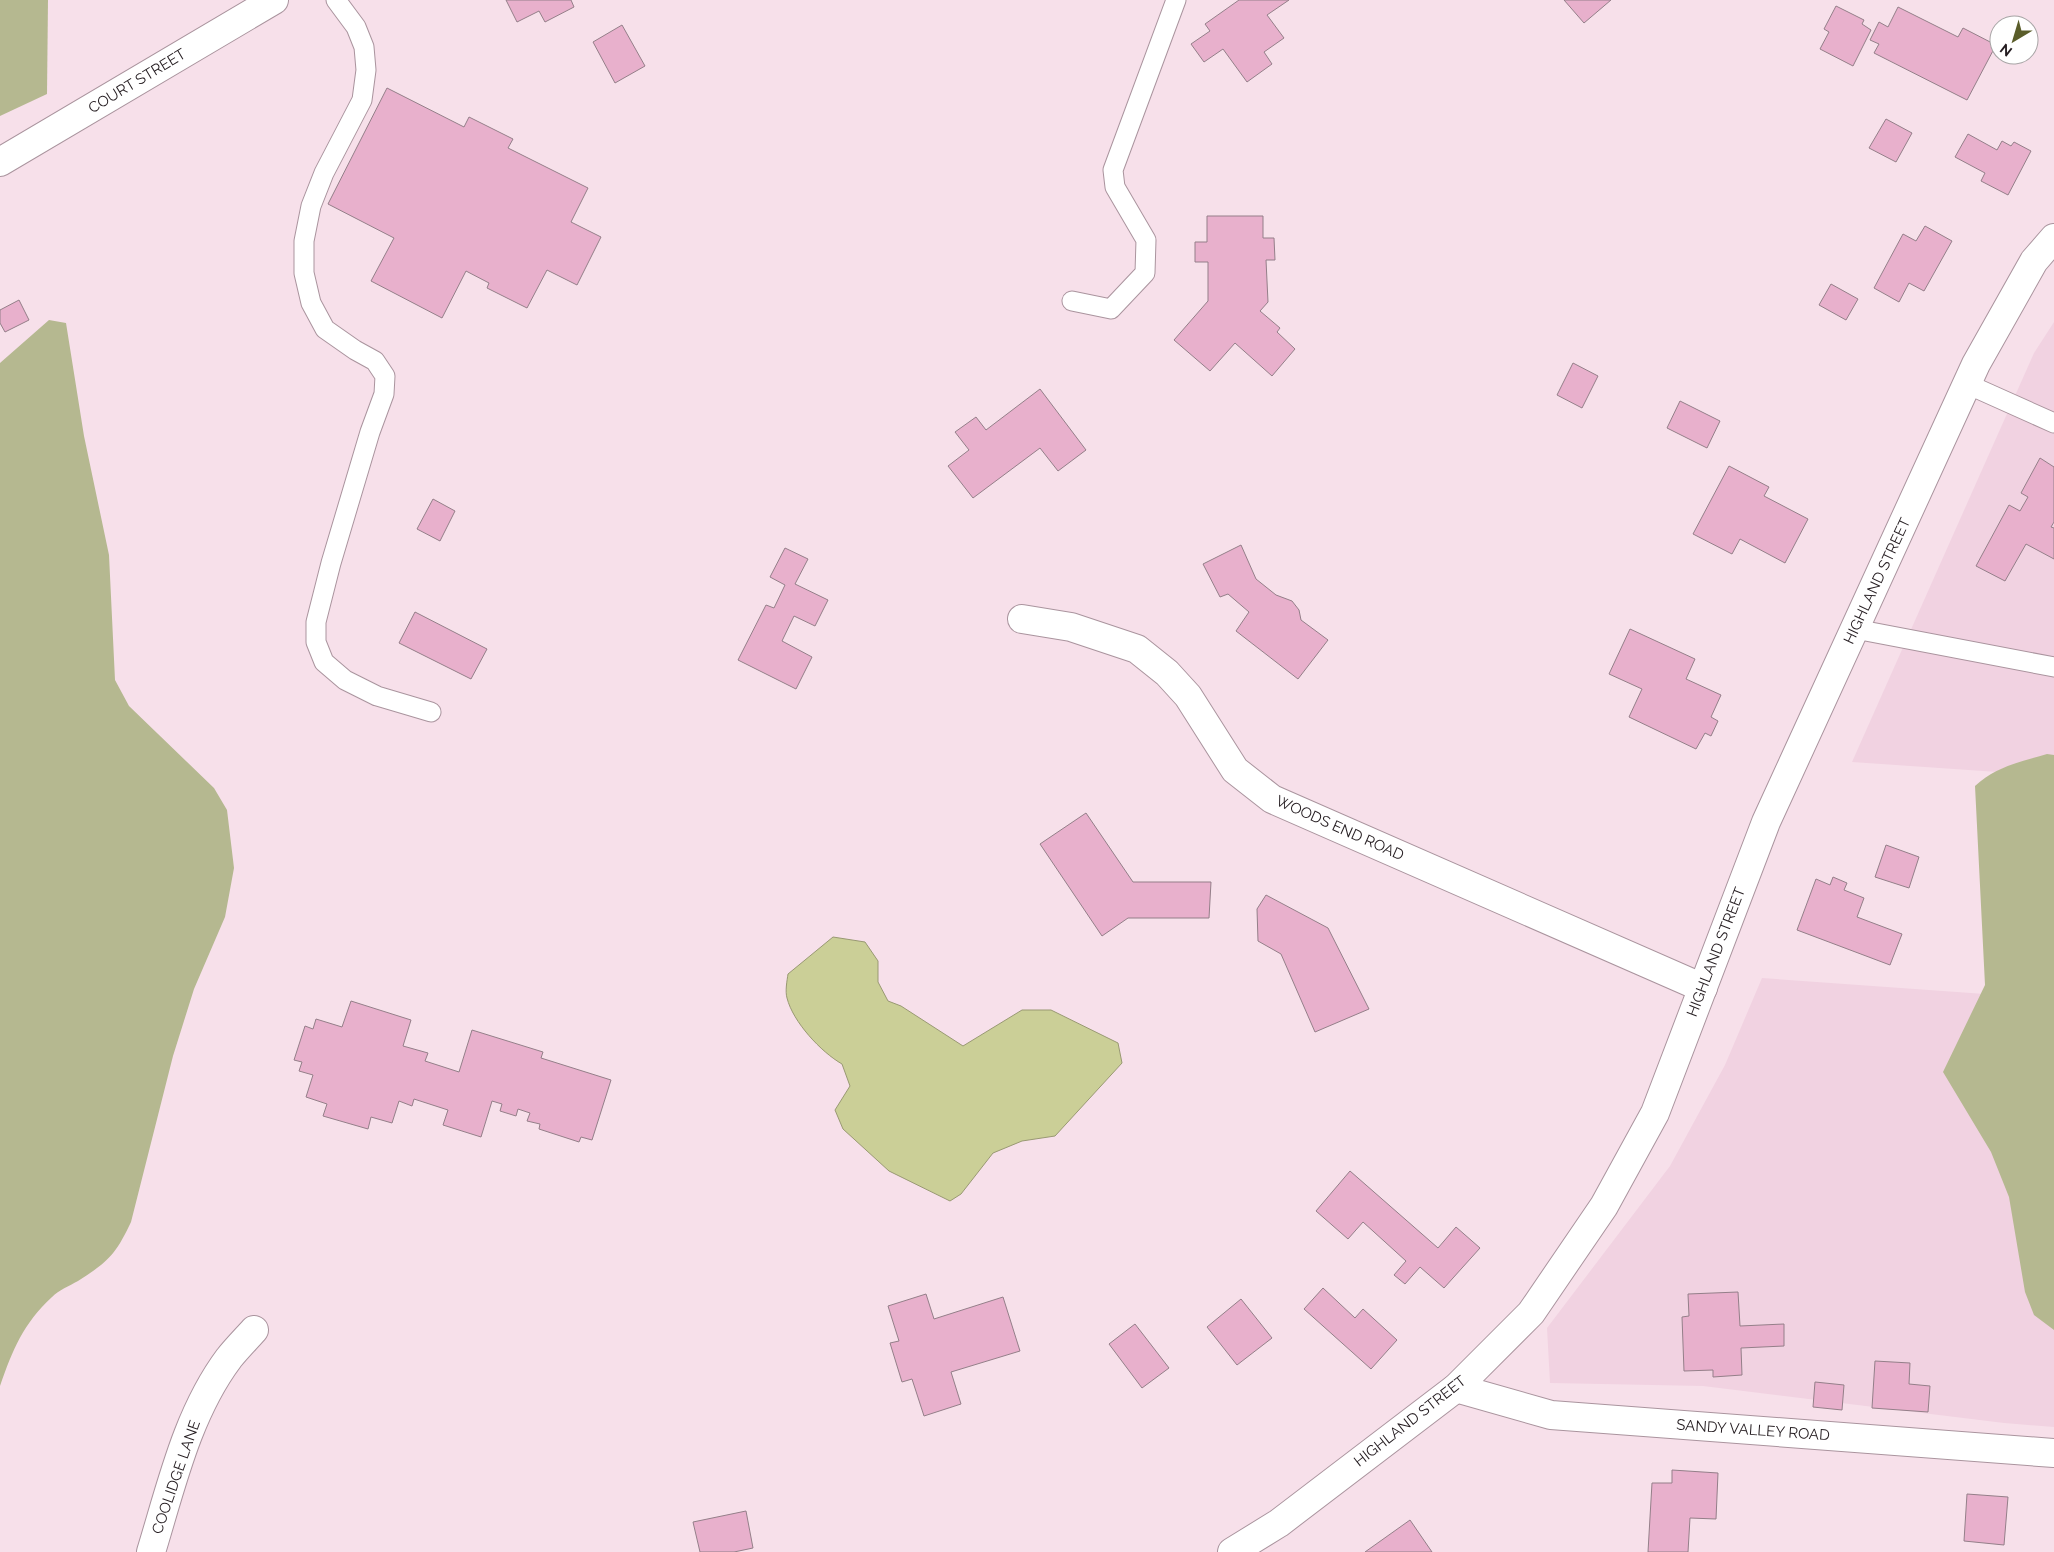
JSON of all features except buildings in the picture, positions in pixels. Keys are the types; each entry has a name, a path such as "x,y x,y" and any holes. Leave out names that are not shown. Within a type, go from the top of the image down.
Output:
{"street":[{"name":"COURT STREET","path":"0,162 274,0"},
{"name":"HIGHLAND STREET","path":"1232,1552 1279,1523 1456,1388 1531,1313 1604,1206 1655,1113 1766,822 1976,364 2034,261 2054,238"},
{"name":"WOODS END ROAD","path":"1022,619 1071,627 1137,649 1167,673 1188,696 1235,770 1272,799 1703,988"},
{"name":"COOLIDGE LANE","path":"151,1552 180,1457 209,1389 229,1359 254,1330"},
{"name":"SANDY VALLEY ROAD","path":"1456,1388 1551,1415 2054,1453"}],"lane":[{"path":"336,0 356,27 364,47 366,70 362,100 324,173 311,206 304,241 304,273 311,303 325,329 355,350 375,361 385,376 384,394 370,432 331,563 316,622 316,642 324,662 345,680 378,696 431,712"},
{"path":"1072,301 1111,309 1145,273 1146,240 1115,187 1113,170 1176,0"},
{"path":"1967,384 2054,423"},
{"path":"1855,628 2054,667"}],"shaded area":[{"path":"0,0 48,0 47,94 0,116"},
{"path":"49,320 66,323 84,436 109,555 115,680 129,706 214,788 227,810 234,868 225,917 194,989 173,1056 131,1222 116,1250 104,1262 78,1281 61,1290 33,1317 20,1338 0,1386 0,363"},
{"path":"2054,322 2054,776 1852,762 2034,353"},
{"path":"2047,754 2054,755 2054,1330 2034,1315 2025,1292 2009,1197 1991,1152 1943,1072 1985,985 1975,786 2000,769"},
{"path":"833,937 865,942 878,961 878,982 888,1001 901,1006 963,1046 1022,1010 1051,1010 1118,1043 1122,1063 1055,1136 1022,1141 993,1153 961,1194 950,1201 889,1171 843,1129 835,1110 850,1086 842,1064 825,1052 809,1036 795,1017 786,992 788,974"},
{"path":"1762,978 2054,999 2054,1427 2004,1423 1703,1386 1550,1383 1547,1328 1670,1166 1725,1065"}]}
